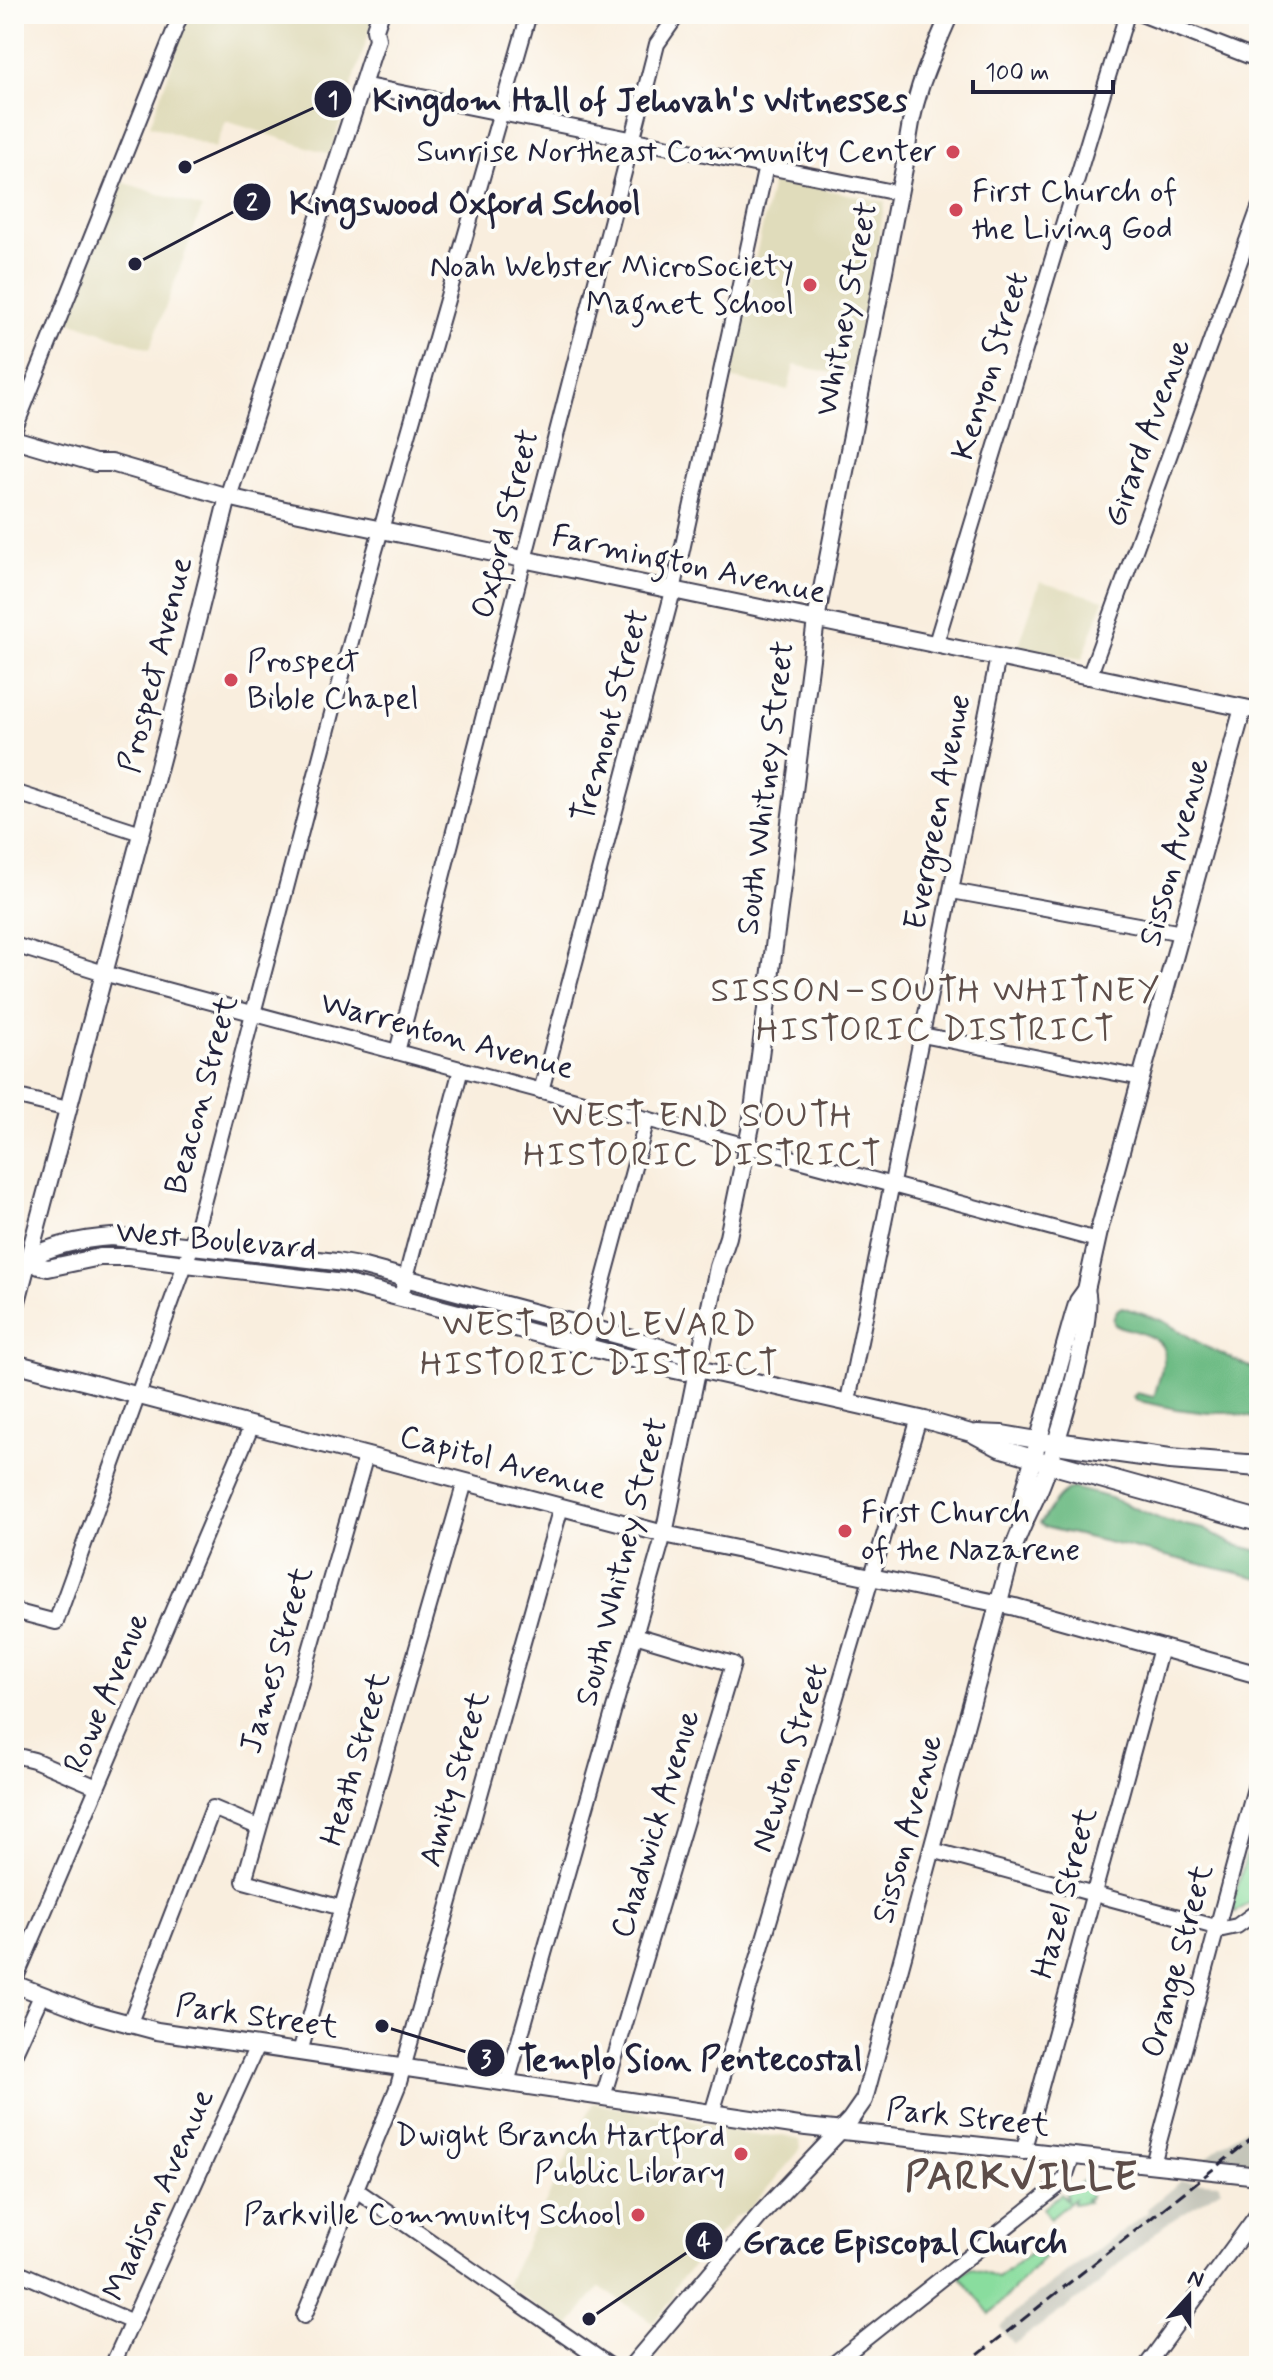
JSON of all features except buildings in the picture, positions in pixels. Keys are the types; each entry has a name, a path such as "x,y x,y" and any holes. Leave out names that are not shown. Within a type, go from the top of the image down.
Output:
{"highway":[{"path":"1044,1451 1259,1466"},
{"path":"1044,1451 1259,1521"}],"main road":[{"name":"Prospect Avenue","path":"377,39 375,29 380,14"},
{"name":"Prospect Avenue","path":"15,1305 228,497 377,39 385,31 390,14"},
{"name":"Whitney Street","path":"816,620 915,99 950,14"},
{"name":"Farmington Avenue","path":"14,430 99,454 111,463"},
{"name":"Farmington Avenue","path":"14,439 228,497 1251,709"},
{"name":"South Whitney Street","path":"664,1534 718,1267 728,1237 747,1147 816,620"},
{"name":"Sisson Avenue","path":"632,2366 771,2203 859,2109 866,2094 1018,1533 1075,1340 1089,1304 1086,1290 1097,1240 1141,1078 1251,709"},
{"name":"West Boulevard","path":"698,1369 685,1355 364,1267 124,1238 101,1238 42,1251 29,1258 43,1268 111,1256 344,1283 675,1370 698,1369 919,1418 971,1433 999,1448 1044,1451"},
{"path":"298,1276 301,1257"},
{"name":"Capitol Avenue","path":"14,1363 664,1534 999,1603 1259,1675"},
{"name":"Park Street","path":"14,1983 41,1996 129,2025 257,2046 838,2131 1259,2176"}],"street":[{"path":"14,430 181,14"},
{"name":"Beacon Street","path":"14,1611 56,1622 192,1245 381,530 529,14"},
{"name":"Oxford Street","path":"397,1052 657,44 678,14"},
{"name":"Kenyon Street","path":"936,643 1127,14"},
{"path":"1141,14 1259,60"},
{"path":"362,85 898,193"},
{"name":"Tremont Street","path":"541,1091 673,591 766,166"},
{"name":"Girard Avenue","path":"1089,677 1259,208"},
{"name":"Evergreen Avenue","path":"848,1401 998,657"},
{"path":"14,792 141,833"},
{"path":"952,891 1182,933"},
{"name":"Warrenton Avenue","path":"14,945 104,974 1097,1240"},
{"path":"922,1035 1141,1078"},
{"path":"401,1296 461,1069"},
{"path":"14,1096 68,1109"},
{"path":"586,1345 647,1119"},
{"name":"Newton Street","path":"712,2113 919,1418"},
{"name":"Rowe Avenue","path":"14,1983 252,1425"},
{"name":"James Street","path":"342,1908 244,1881 366,1455"},
{"name":"Heath Street","path":"300,2052 465,1482"},
{"name":"Amity Street","path":"304,2316 398,2086 561,1507"},
{"name":"South Whitney Street","path":"507,2083 664,1534"},
{"name":"Chadwick Avenue","path":"603,2097 733,1664 635,1635"},
{"name":"Hazel Street","path":"1023,2152 1161,1648"},
{"path":"14,1755 34,1760 97,1787"},
{"name":"Orange Street","path":"1153,2164 1259,1773"},
{"path":"129,2025 213,1808 258,1827"},
{"path":"932,1850 1216,1927 1229,1929 1259,1910"},
{"path":"14,2055 41,1996"},
{"name":"Madison Avenue","path":"112,2366 257,2046"},
{"path":"831,2366 1059,2185 1072,2157"},
{"path":"355,2189 610,2366"},
{"path":"1146,2366 1259,2212"},
{"path":"14,2270 132,2322"}],"shaded area":[{"path":"190,14 375,14 330,154 226,121 215,148 150,125"},
{"name":"Noah Webster MicroSociety Magnet School","path":"773,178 885,202 852,377 794,365 788,390 729,378"},
{"path":"122,182 202,208 150,349 67,320"},
{"path":"1040,582 1104,600 1082,659 1018,648"},
{"name":"Parkville Community School","path":"593,2103 678,2117 740,2133 783,2135 800,2140 801,2149 747,2212 734,2217 674,2287 672,2300 653,2323 600,2287 568,2328 506,2285"},
{"path":"1259,2118 1259,2156 1248,2162 1236,2163 1204,2159"},
{"path":"1181,2181 1220,2183 1221,2189 1163,2226 1101,2283 1014,2344 1000,2327 1027,2302 1148,2212 1147,2209"}],"green space":[{"path":"1122,1307 1163,1321 1206,1347 1259,1371 1259,1419 1232,1413 1176,1409 1135,1400 1133,1397 1137,1393 1153,1397 1155,1394 1164,1350 1154,1339 1115,1325 1115,1314"},
{"path":"1073,1488 1111,1498 1165,1521 1204,1529 1232,1544 1259,1551 1259,1578 1044,1527 1040,1523 1054,1503"},
{"path":"1259,1810 1259,1896 1236,1912 1232,1906"},
{"path":"1084,2181 1081,2184 1090,2185 1088,2202 1073,2204 1074,2199 1050,2219 1043,2208 1061,2194 1067,2200 1066,2192"},
{"path":"1053,2235 1048,2242 1053,2248 990,2314 960,2276 971,2268 998,2278"}],"railway":[{"path":"964,2366 1259,2133"}],"place":[{"name":"Sunrise Northeast Community Center","path":"953,152"},
{"name":"Kingdom Hall of Jehovah's Witnesses","path":"185,167"},
{"name":"First Church of the Living God","path":"956,210"},
{"name":"Kingswood Oxford School","path":"135,264"},
{"name":"Noah Webster MicroSociety Magnet School","path":"810,285"},
{"name":"Prospect Bible Chapel","path":"231,680"},
{"name":"First Church of the Nazarene","path":"845,1531"},
{"name":"Templo Sion Pentecostal","path":"382,2026"},
{"name":"Dwight Branch Hartford Public Library","path":"741,2154"},
{"name":"Parkville Community School","path":"638,2215"},
{"name":"Grace Episcopal Church","path":"589,2319"}],"district":[{"name":"SISSON–SOUTH WHITNEY HISTORIC DISTRICT","path":"936,1010"},
{"name":"WEST END SOUTH HISTORIC DISTRICT","path":"703,1136"},
{"name":"WEST BOULEVARD HISTORIC DISTRICT","path":"600,1344"},
{"name":"PARKVILLE","path":"1022,2178"}]}
